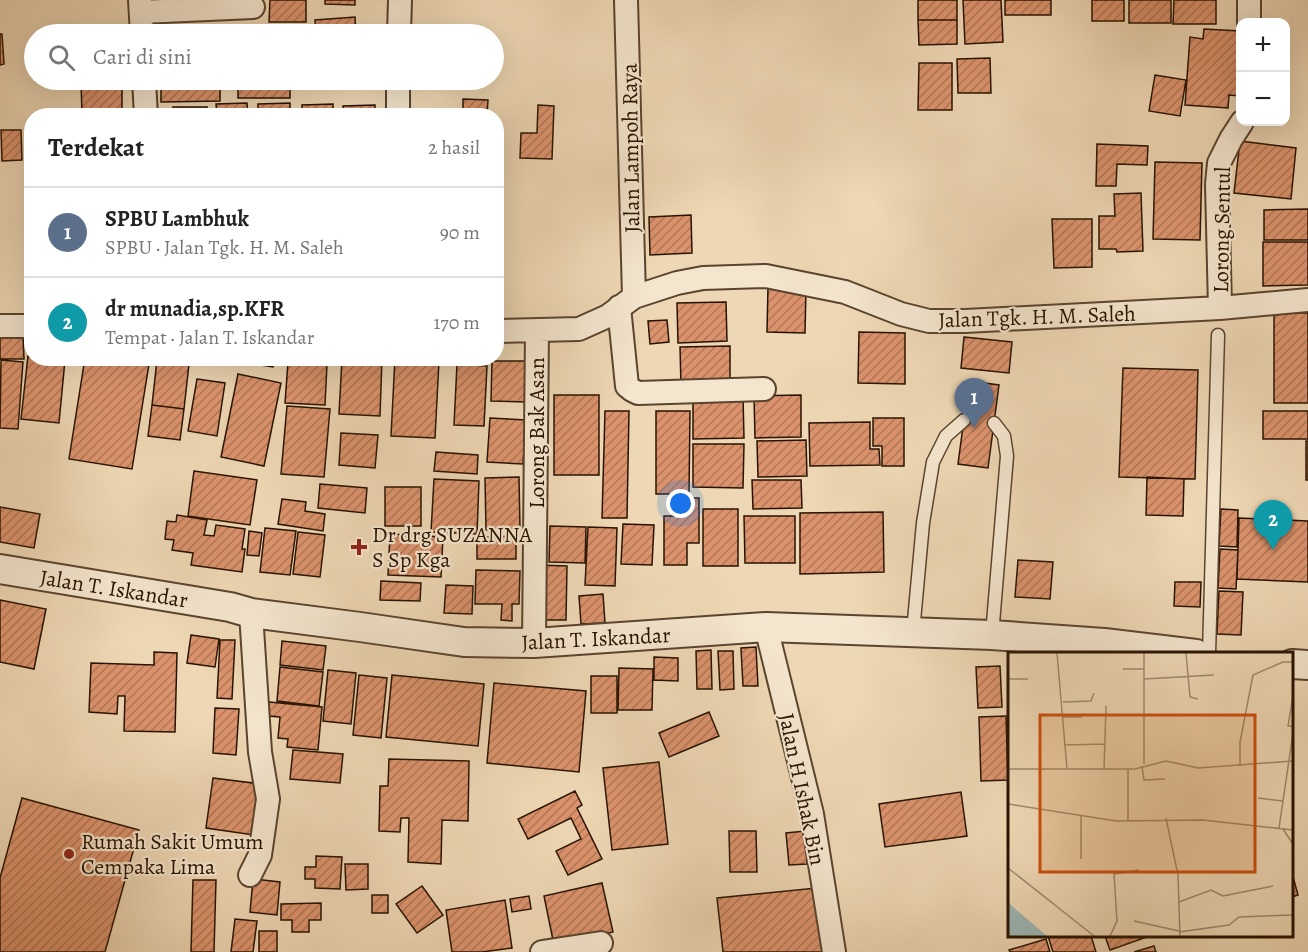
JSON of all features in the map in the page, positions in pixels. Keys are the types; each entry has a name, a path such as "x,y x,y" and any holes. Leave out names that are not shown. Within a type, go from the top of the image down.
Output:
{"street":[{"path":"399,24 400,0"},
{"name":"Jalan Lampoh Raya","path":"626,0 627,386 638,393 764,389"},
{"path":"1249,0 1250,18"},
{"path":"141,24 140,6 254,7"},
{"path":"145,90 146,108"},
{"path":"398,108 399,90"},
{"name":"Lorong Sentul","path":"1220,308 1217,184 1219,163 1239,126"},
{"name":"Jalan Tgk. H. M. Saleh","path":"504,331 579,329 608,316 626,302 677,283 704,278 766,276 845,292 901,314 929,321 1220,308 1308,300"},
{"path":"0,326 24,326"},
{"name":"Lorong Bak Asan","path":"534,643 537,331"},
{"name":"Jalan T. Iskandar","path":"0,569 230,607 251,613 464,642 534,643 766,627 992,635 1104,643 1179,652"},
{"path":"250,875 260,855 268,799 260,752 251,613"},
{"name":"Jalan H Ishak Bin","path":"766,627 812,814 834,952"},
{"path":"1293,664 1308,666"},
{"path":"542,952 601,943"}],"lane":[{"path":"1209,652 1218,336"},
{"path":"913,632 923,523 933,462 946,436 964,420"},
{"path":"992,635 1007,456 1004,436 994,423"}],"building":[{"path":"270,0 306,0 306,22 269,22"},
{"path":"325,0 355,0 355,5 325,4"},
{"path":"918,0 957,0 957,20 918,20"},
{"path":"963,0 1001,0 1003,42 965,44"},
{"path":"1005,0 1051,0 1051,15 1005,15"},
{"path":"1092,0 1124,0 1124,21 1092,21"},
{"path":"1129,0 1171,0 1171,23 1129,23"},
{"path":"1174,0 1216,0 1216,24 1173,24"},
{"path":"355,17 355,24 315,24 315,20"},
{"path":"918,20 957,20 957,44 919,45"},
{"path":"1204,29 1236,31 1236,96 1229,95 1228,108 1185,105 1190,37 1203,39"},
{"path":"0,34 2,34 4,64 0,65"},
{"path":"990,58 991,93 958,93 957,59"},
{"path":"919,63 952,63 952,110 918,110"},
{"path":"1155,75 1186,80 1180,116 1149,111"},
{"path":"81,90 122,90 122,108 82,108"},
{"path":"161,90 220,90 220,101 161,102"},
{"path":"238,90 290,90 290,98 238,98"},
{"path":"463,99 488,100 488,108 463,108"},
{"path":"247,103 247,108 216,108 216,104"},
{"path":"290,103 290,108 258,108 258,104"},
{"path":"333,104 333,108 302,108 302,105"},
{"path":"375,105 375,108 343,108 343,106"},
{"path":"538,105 554,106 552,159 520,158 521,133 537,133"},
{"path":"173,107 207,107 207,108"},
{"path":"1,130 21,130 22,160 2,161"},
{"path":"1240,141 1296,148 1291,199 1234,193"},
{"path":"1097,144 1148,146 1147,165 1117,164 1116,186 1096,186"},
{"path":"1155,162 1202,163 1200,240 1153,239"},
{"path":"1141,193 1143,251 1117,252 1116,249 1099,249 1099,216 1115,216 1114,194"},
{"path":"1308,209 1308,240 1264,240 1264,210"},
{"path":"691,215 692,253 650,255 649,217"},
{"path":"1052,219 1092,219 1092,267 1054,268"},
{"path":"1263,242 1308,242 1308,285 1263,286"},
{"path":"768,287 806,288 805,333 767,332"},
{"path":"726,302 727,341 678,343 677,303"},
{"path":"1274,313 1308,313 1308,403 1274,403"},
{"path":"667,320 669,342 650,344 648,321"},
{"path":"859,332 905,333 905,384 858,383"},
{"path":"23,337 24,359 0,359 0,338"},
{"path":"964,337 1012,342 1009,373 961,368"},
{"path":"730,346 730,385 681,386 680,347"},
{"path":"1,360 23,362 18,429 0,428"},
{"path":"504,361 529,361 529,402 491,401 492,366 504,366"},
{"path":"27,366 64,366 59,423 21,419"},
{"path":"84,366 149,366 132,469 69,459"},
{"path":"156,366 189,366 184,409 152,405"},
{"path":"288,366 327,366 325,405 285,403"},
{"path":"342,366 382,366 380,416 339,414"},
{"path":"395,366 439,366 435,438 391,436"},
{"path":"457,366 487,366 484,426 454,425"},
{"path":"1123,368 1198,370 1195,479 1119,477"},
{"path":"238,374 281,383 264,466 221,457"},
{"path":"197,379 225,383 217,436 188,431"},
{"path":"969,381 999,385 988,468 958,464"},
{"path":"554,395 599,395 599,475 554,475"},
{"path":"801,395 801,437 755,438 754,396"},
{"path":"693,397 743,397 744,438 693,439"},
{"path":"152,405 184,409 180,440 148,436"},
{"path":"287,406 330,409 324,477 281,474"},
{"path":"605,411 629,411 627,518 602,518"},
{"path":"656,411 690,411 689,494 656,494"},
{"path":"1263,411 1308,411 1308,439 1263,439"},
{"path":"490,418 526,420 523,464 487,462"},
{"path":"873,418 904,418 904,466 882,466 882,446 873,446"},
{"path":"870,422 870,449 879,449 880,465 810,466 809,423"},
{"path":"341,433 378,435 375,468 339,465"},
{"path":"806,440 807,476 758,477 757,441"},
{"path":"1306,441 1308,441 1308,480 1306,480"},
{"path":"693,444 744,444 743,488 693,487"},
{"path":"436,452 478,455 477,474 434,471"},
{"path":"194,471 257,480 250,525 188,516"},
{"path":"519,477 520,529 486,530 485,478"},
{"path":"1147,477 1184,479 1183,516 1146,515"},
{"path":"434,479 479,481 477,534 431,532"},
{"path":"752,480 801,480 802,508 753,509"},
{"path":"320,484 367,488 365,513 318,508"},
{"path":"385,487 421,487 421,526 385,526"},
{"path":"677,498 699,498 699,543 687,543 687,565 664,565 664,516 677,516"},
{"path":"282,499 306,502 305,511 325,514 323,531 278,524"},
{"path":"0,507 40,514 34,548 0,542"},
{"path":"703,509 738,509 738,566 703,566"},
{"path":"1221,509 1238,510 1237,547 1219,546"},
{"path":"883,512 884,572 800,574 800,513"},
{"path":"177,515 207,520 204,535 214,536 216,525 245,529 242,572 191,565 193,553 172,550 174,540 165,539 167,521 176,522"},
{"path":"744,516 795,516 795,563 745,563"},
{"path":"1239,518 1308,521 1308,582 1237,579"},
{"path":"623,524 654,525 652,565 621,564"},
{"path":"550,526 586,527 585,563 549,562"},
{"path":"588,527 617,528 615,586 585,585"},
{"path":"265,528 296,531 290,575 260,572"},
{"path":"249,531 262,533 259,556 247,555"},
{"path":"298,532 325,535 320,577 293,574"},
{"path":"390,534 443,537 441,577 388,575"},
{"path":"516,536 516,559 477,559 477,537"},
{"path":"1220,549 1238,550 1236,589 1218,588"},
{"path":"1018,560 1053,562 1050,599 1015,597"},
{"path":"537,565 567,566 566,620 536,620"},
{"path":"476,570 520,571 519,604 512,604 512,621 501,620 502,604 475,604"},
{"path":"381,581 421,583 420,601 380,600"},
{"path":"1175,582 1201,582 1200,607 1174,606"},
{"path":"446,585 473,586 472,614 444,613"},
{"path":"1219,591 1243,592 1241,635 1217,634"},
{"path":"603,594 605,623 581,624 579,596"},
{"path":"0,600 46,609 34,669 0,662"},
{"path":"191,635 219,639 215,667 187,663"},
{"path":"220,640 235,640 232,699 217,698"},
{"path":"282,641 326,646 323,670 280,665"},
{"path":"756,647 758,686 743,686 741,648"},
{"path":"711,650 712,689 697,689 696,651"},
{"path":"718,651 733,651 734,689 720,690"},
{"path":"154,652 177,653 175,732 124,731 125,696 118,696 117,714 89,712 91,663 154,665"},
{"path":"654,657 678,658 678,681 654,680"},
{"path":"1000,666 1002,707 978,708 976,667"},
{"path":"280,667 323,672 319,706 277,701"},
{"path":"619,668 653,669 652,710 618,710"},
{"path":"328,670 356,673 351,724 323,721"},
{"path":"359,675 387,678 381,738 353,735"},
{"path":"392,675 484,684 478,746 386,737"},
{"path":"591,676 617,676 617,713 591,713"},
{"path":"494,683 586,691 579,772 487,763"},
{"path":"269,702 322,707 318,750 287,747 288,739 278,738 280,717 268,716"},
{"path":"215,708 239,709 236,755 213,753"},
{"path":"709,712 719,736 669,757 659,733"},
{"path":"1006,716 1008,780 981,781 979,717"},
{"path":"293,750 343,754 340,783 290,779"},
{"path":"389,759 469,761 468,821 442,820 441,864 408,862 409,818 401,818 400,832 379,831 380,786 388,786"},
{"path":"659,762 668,844 612,850 603,768"},
{"path":"213,778 261,784 254,835 206,828"},
{"path":"575,791 582,805 577,808 602,859 568,875 556,851 581,839 571,818 528,839 518,819"},
{"path":"961,792 967,836 885,847 879,804"},
{"name":"Rumah Sakit Umum Cempaka Lima","path":"22,798 139,830 105,952 0,952 0,878"},
{"path":"729,831 756,831 757,872 730,872"},
{"path":"805,831 807,864 789,865 786,833"},
{"path":"316,856 342,857 340,889 315,888 315,879 305,879 305,867 316,867"},
{"path":"345,864 368,864 368,889 346,890"},
{"path":"1293,877 1298,895 1293,897"},
{"path":"253,879 280,882 277,915 250,912"},
{"path":"193,880 216,880 214,952 191,952"},
{"path":"602,883 613,932 554,945 544,896"},
{"path":"422,886 443,915 417,933 396,904"},
{"path":"816,888 822,952 723,952 717,898"},
{"path":"372,895 388,895 388,913 372,913"},
{"path":"529,896 531,909 512,912 510,899"},
{"path":"505,900 512,948 482,952 452,952 446,910"},
{"path":"321,903 321,920 309,920 309,932 292,932 292,920 281,920 281,904"},
{"path":"235,919 257,921 253,952 231,952"},
{"path":"259,931 277,931 277,952 259,952"},
{"path":"1048,937 1091,937 1096,952 1053,952"},
{"path":"1105,937 1147,937 1110,950"},
{"path":"1046,939 1050,952 1010,952 1009,950"},
{"path":"1154,946 1156,952 1134,952"}],"place":[{"name":"SPBU Lambhuk","path":"974,428"},
{"name":"Dr drg SUZANNA S Sp Kga","path":"359,547"},
{"name":"dr munadia,sp.KFR","path":"1273,550"},
{"name":"Rumah Sakit Umum Cempaka Lima","path":"69,854"}]}
